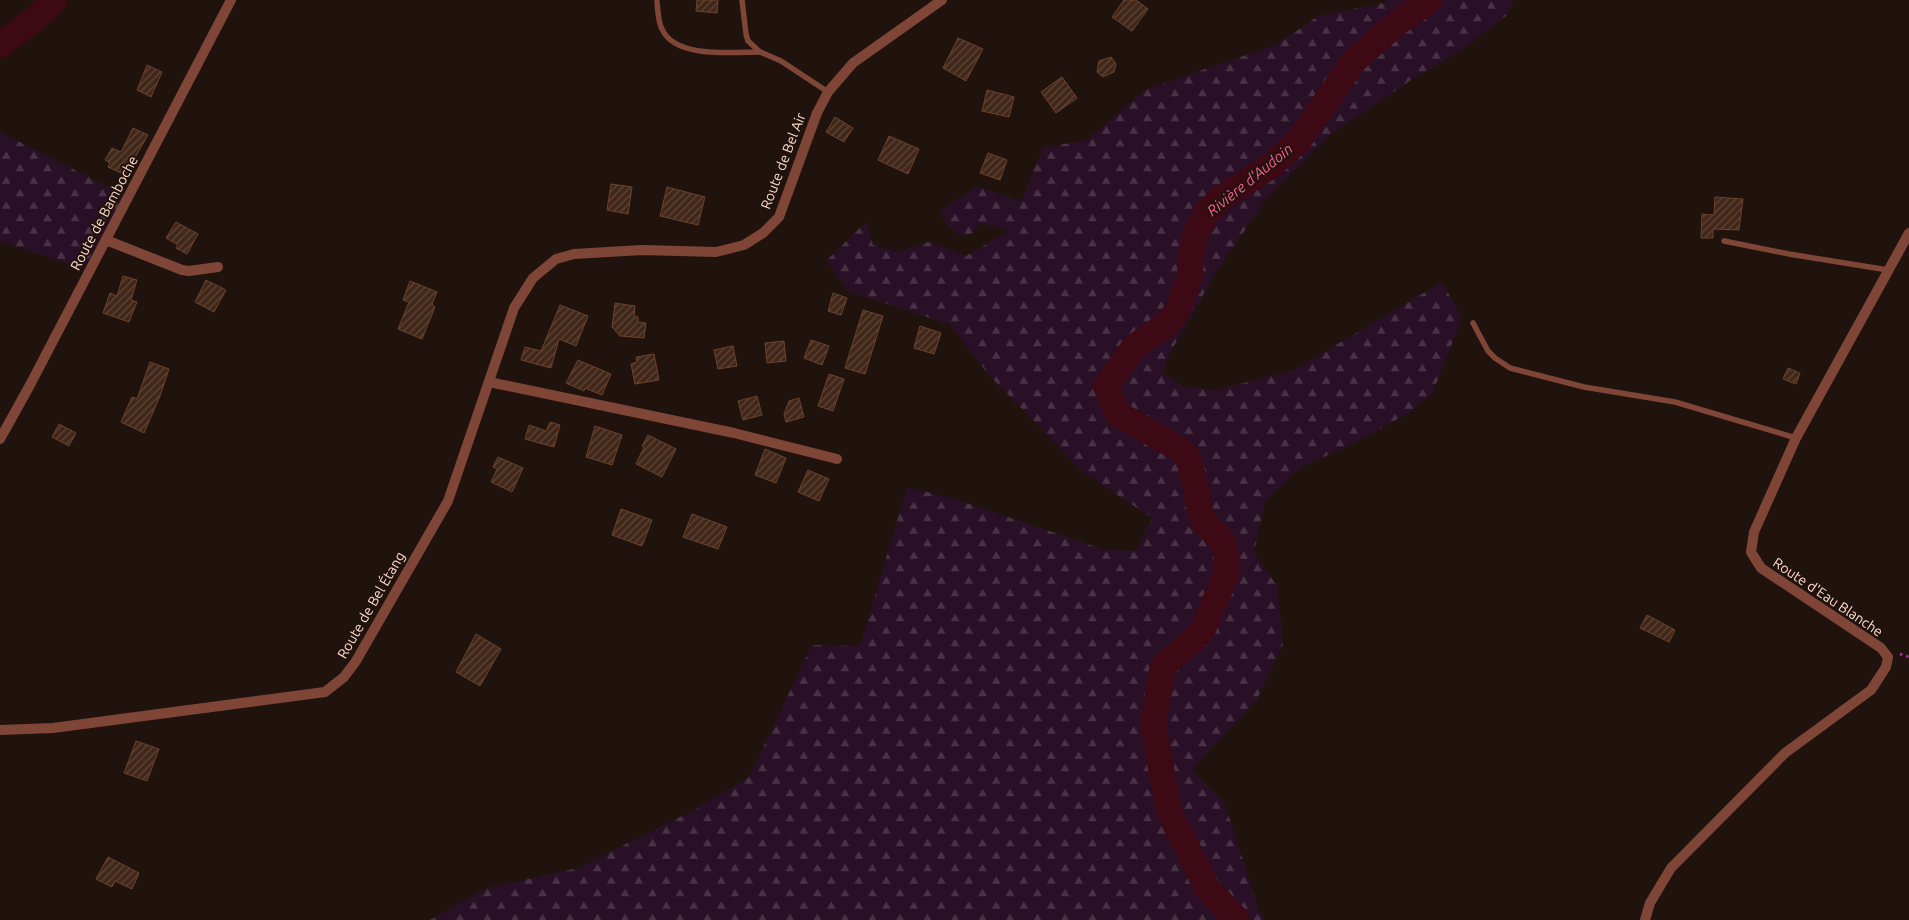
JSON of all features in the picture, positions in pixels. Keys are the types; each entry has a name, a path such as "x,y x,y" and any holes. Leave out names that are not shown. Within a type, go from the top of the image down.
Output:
{"street":[{"name":"Route de Bamboche","path":"0,439 231,0"},
{"name":"Route de Bel Air","path":"556,260 574,254 642,250 716,252 744,245 763,233 778,216 817,113 828,92 853,63 942,0"},
{"name":"Route d'Eau Blanche","path":"1645,920 1650,903 1671,868 1785,753 1871,690 1886,668 1888,656 1881,648 1761,568 1751,552 1754,532 1796,438 1909,233"},
{"path":"106,240 182,270 189,271 218,267"},
{"name":"Route de Bel Étang","path":"0,730 53,728 325,692 344,677 356,661 448,500 514,308 533,278 556,260"},
{"path":"490,382 734,433 837,459"}],"lane":[{"path":"742,0 748,41 760,52 781,61 828,92"},
{"path":"657,2 661,28 668,39 680,47 714,52 760,52"},
{"path":"1724,241 1888,270"},
{"path":"1473,323 1488,351 1510,368 1584,387 1675,402 1796,438"}],"green space":[{"path":"1388,0 1514,0 1507,15 1464,48 1408,82 1331,134 1267,198 1215,274 1170,353 1162,372 1183,387 1216,390 1294,370 1442,282 1462,318 1433,392 1410,412 1358,441 1300,468 1265,502 1254,552 1277,586 1283,645 1257,699 1192,770 1225,804 1259,910 1265,920 430,920 487,888 578,868 692,811 749,777 812,645 860,646 907,487 955,499 1105,550 1136,551 1152,518 1083,472 989,375 949,324 847,291 827,260 866,222 873,245 898,252 929,242 966,256 1010,230 979,223 973,233 961,236 948,226 940,212 976,186 1021,202 1043,147 1085,141 1147,89 1276,45 1318,16 1383,3"},
{"path":"0,132 124,195 84,269 0,241"}],"building":[{"path":"697,0 718,0 717,13 696,11"},
{"path":"1124,0 1136,0 1148,9 1132,31 1112,17"},
{"path":"958,38 983,49 966,81 943,68"},
{"path":"1111,57 1116,64 1114,72 1103,77 1097,72 1099,61"},
{"path":"147,65 162,72 151,97 137,90"},
{"path":"1062,77 1077,98 1056,113 1041,92"},
{"path":"987,90 1014,97 1009,117 982,111"},
{"path":"835,117 853,128 844,142 826,132"},
{"path":"133,128 148,135 125,175 108,167 110,163 105,160 112,148 121,152"},
{"path":"889,136 919,149 908,174 878,160"},
{"path":"988,153 1007,160 1000,180 980,173"},
{"path":"611,184 632,187 628,214 607,210"},
{"path":"667,187 705,197 698,225 660,216"},
{"path":"1715,197 1743,199 1739,230 1713,229 1713,238 1701,238 1702,214 1714,215"},
{"path":"176,222 198,234 187,254 176,248 178,245 166,238"},
{"path":"123,276 137,280 131,300 137,302 129,322 103,313 110,293 117,296"},
{"path":"206,280 226,290 214,312 195,302"},
{"path":"410,281 437,292 432,304 435,307 422,339 398,329 409,302 403,300"},
{"path":"833,293 847,298 841,315 828,311"},
{"path":"615,303 635,306 634,316 638,317 638,322 646,323 644,338 620,336 612,327"},
{"path":"560,305 588,316 576,346 559,339 551,368 521,360 525,347 541,351"},
{"path":"863,310 883,316 865,374 845,368"},
{"path":"920,326 941,333 934,354 914,348"},
{"path":"811,340 829,346 822,365 804,358"},
{"path":"784,341 786,361 767,363 765,343"},
{"path":"733,346 737,366 718,369 714,350"},
{"path":"654,354 659,380 635,384 631,364 637,362 636,357"},
{"path":"578,360 611,374 602,395 585,388 584,391 566,383"},
{"path":"150,362 169,369 144,433 121,422 132,397 137,399"},
{"path":"1788,368 1800,373 1796,384 1783,379"},
{"path":"829,374 844,379 833,411 818,406"},
{"path":"757,396 762,415 743,420 738,401"},
{"path":"799,398 804,417 786,422 784,414 789,401"},
{"path":"550,422 560,425 554,447 525,439 529,425 546,431"},
{"path":"59,424 76,433 69,446 52,437"},
{"path":"595,426 622,435 612,465 586,457"},
{"path":"648,435 676,449 662,477 636,464"},
{"path":"765,449 786,458 776,483 755,475"},
{"path":"498,457 523,468 512,492 491,482 497,469 493,467"},
{"path":"808,470 829,479 819,501 798,492"},
{"path":"621,509 652,520 642,546 612,535"},
{"path":"692,514 727,527 718,549 683,537"},
{"path":"1647,615 1675,630 1669,642 1640,628"},
{"path":"476,634 501,649 480,686 456,672"},
{"path":"136,741 159,749 147,781 124,773"},
{"path":"108,857 139,873 132,889 115,881 112,887 96,879"}],"waterway":[{"name":"Rivière d'Audoin","path":"0,45 34,20 55,0"},
{"name":"Rivière d'Audoin","path":"1237,920 1207,888 1169,811 1153,725 1163,666 1203,629 1226,575 1227,556 1223,541 1203,522 1189,459 1181,450 1118,414 1106,386 1134,347 1167,324 1178,309 1190,277 1191,254 1197,230 1208,211 1220,199 1272,165 1299,140 1355,60 1397,23 1430,0"}]}
